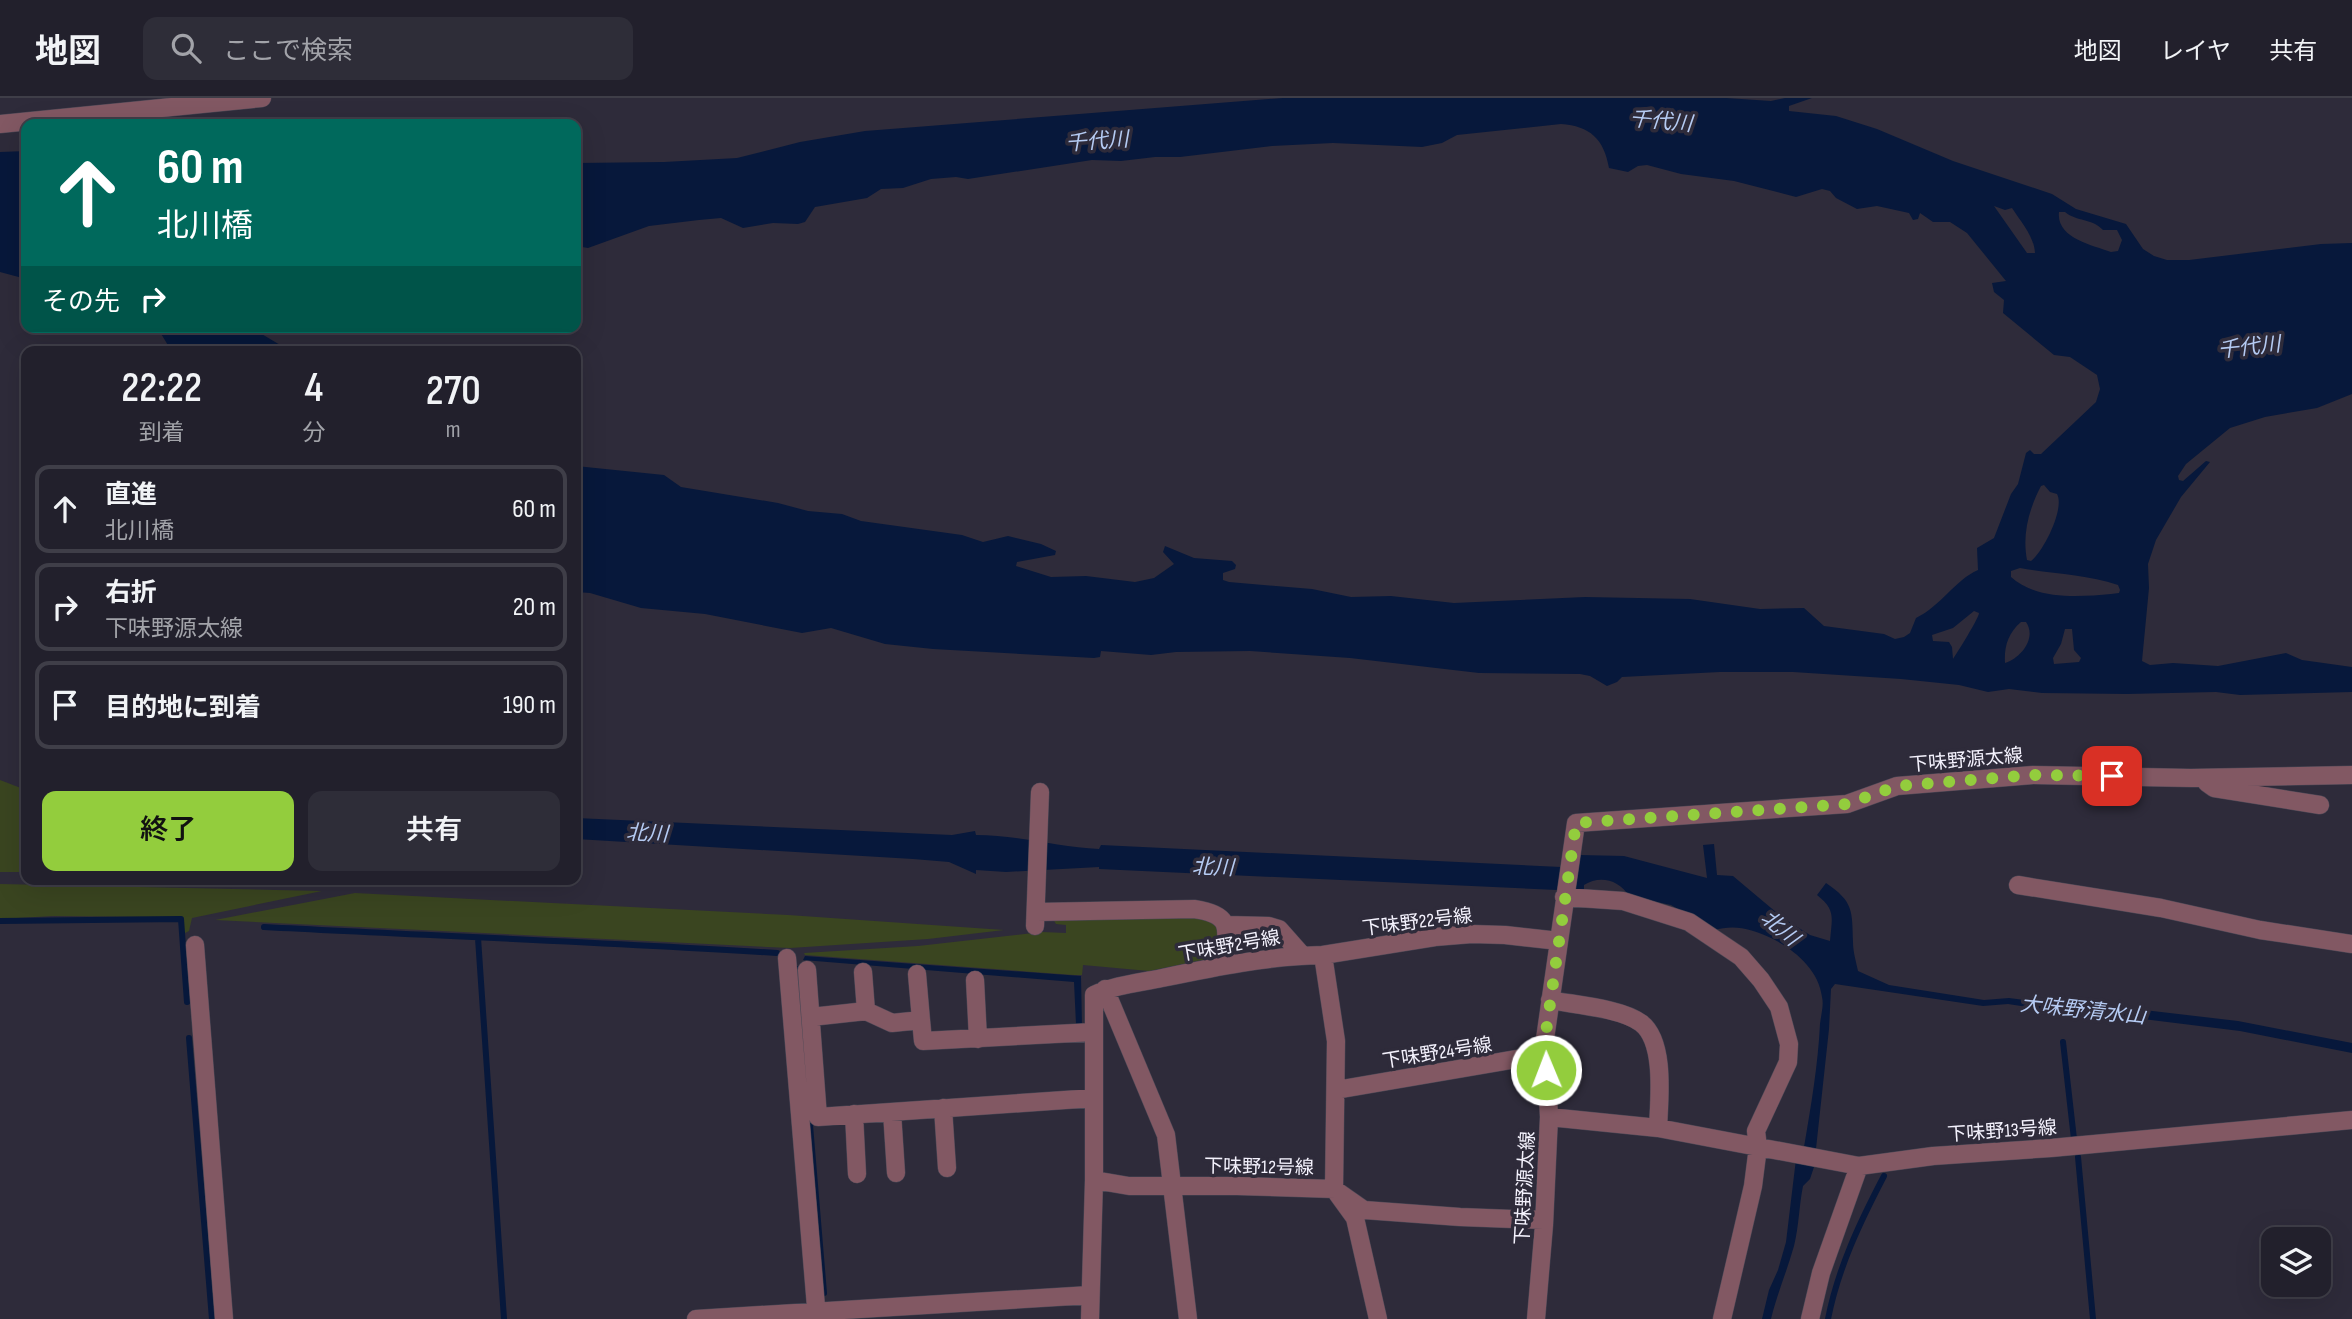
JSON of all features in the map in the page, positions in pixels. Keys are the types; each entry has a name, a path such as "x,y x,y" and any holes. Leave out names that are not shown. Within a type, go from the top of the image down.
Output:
{"street":[{"path":"50,119 262,98"},
{"path":"0,124 21,122"},
{"name":"下味野源太線","path":"1536,1319 1549,1117 1545,1039 1576,823 1847,804 1897,786 2033,775 2200,778 2352,775"},
{"path":"2200,778 2214,788 2320,805"},
{"path":"1040,792 1036,919 1194,909 1212,911 1220,916 1226,925 1224,965"},
{"path":"2018,885 2161,908 2260,930 2352,944"},
{"path":"1564,895 1623,901 1689,922 1741,957 1779,1007 1789,1044 1788,1062 1756,1131 1758,1147 1754,1186 1722,1319"},
{"path":"1226,925 1279,929 1302,955"},
{"name":"下味野22号線","path":"1323,955 1435,937 1472,934 1559,941"},
{"path":"195,945 224,1319"},
{"name":"下味野2号線","path":"1105,989 1224,965 1302,955 1323,955"},
{"path":"1323,955 1336,1041 1334,1189 1355,1218 1378,1319"},
{"path":"787,958 817,1315"},
{"path":"807,970 818,1117 1094,1098"},
{"path":"863,972 866,1011"},
{"path":"917,974 923,1041 1094,1032"},
{"path":"975,980 978,1039"},
{"path":"1090,1319 1094,1180 1094,995 1105,989 1166,1135 1188,1319"},
{"path":"1550,1000 1625,1016 1642,1024 1653,1043 1658,1060 1658,1128"},
{"path":"811,1017 866,1011 892,1023 921,1020"},
{"name":"下味野24号線","path":"1336,1090 1545,1054"},
{"path":"943,1108 947,1168"},
{"path":"892,1112 896,1172"},
{"path":"854,1114 857,1174"},
{"name":"下味野13号線","path":"1549,1117 1658,1128 1859,1166 1933,1156 2051,1148 2352,1120"},
{"path":"1810,1319 1821,1273 1859,1166"},
{"name":"下味野12号線","path":"1094,1180 1129,1185 1334,1189 1364,1210 1544,1220"},
{"path":"696,1319 817,1315 1090,1295"}],"green space":[{"path":"0,780 21,788 21,872 0,872"},
{"path":"0,884 322,891 192,918 189,931 183,934 182,917 53,916 0,919"},
{"path":"355,893 788,915 1004,930 928,939 790,948 215,920"},
{"path":"1185,913 1218,919 1221,956 1149,971 1083,965 1082,975 1074,975 804,953 918,946 1042,932 1066,933 1066,925 1056,924 1053,919"}],"water":[{"name":"千代川","path":"1283,98 1726,98 1771,101 1812,98 1789,106 1789,111 1836,116 1877,129 1953,161 2052,194 2076,209 2126,224 2143,249 2167,260 2352,243 2352,394 2317,408 2265,417 2230,428 2186,464 2178,476 2179,480 2183,481 2206,461 2210,462 2181,497 2156,540 2148,564 2149,588 2142,661 2150,665 2173,663 2218,666 2286,653 2302,660 2352,667 2352,692 2240,695 2216,692 2042,693 2009,689 1988,692 1959,685 1901,679 1793,672 1720,672 1622,677 1607,686 1590,676 1580,674 1479,673 1350,658 1250,651 1151,655 1101,651 1100,657 1094,658 933,649 885,644 831,628 802,633 705,614 641,608 581,592 581,467 664,475 681,487 778,503 808,511 842,514 861,521 962,535 983,542 1008,536 1041,544 1056,551 1055,555 1017,562 1016,566 1051,577 1086,576 1135,582 1154,578 1174,564 1163,552 1165,546 1194,558 1232,561 1236,565 1235,569 1223,573 1223,580 1229,582 1312,589 1351,597 1391,596 1454,603 1585,597 1690,599 1760,609 1804,608 1824,626 1884,634 1895,639 1910,633 1916,618 1978,570 1977,548 1994,538 2011,494 2018,484 2026,453 2030,450 2034,454 2041,454 2096,402 2100,389 2097,375 2070,357 2054,355 2003,313 2004,300 1994,292 1992,283 2006,281 1967,233 1950,222 1933,222 1920,213 1918,219 1913,220 1909,213 1877,206 1857,209 1836,198 1830,191 1822,189 1796,197 1734,181 1681,174 1647,165 1638,166 1628,172 1609,168 1603,149 1594,136 1580,128 1561,124 1457,135 1442,143 1422,147 1333,143 1272,146 1180,157 1092,160 968,179 931,179 903,188 881,189 867,198 815,207 805,222 798,224 773,223 743,228 721,218 699,220 649,226 588,248 581,247 581,163 737,158 800,142 865,131","holes":["1994,206 2005,210 2012,208 2026,229 2035,253 2027,253","2059,212 2065,212 2103,230 2117,230 2122,240 2118,251 2111,252 2077,239 2063,228","2044,485 2050,492 2057,494 2058,509 2047,539 2031,561 2027,560 2026,531 2041,486","2020,568 2094,579 2118,585 2120,590 2119,593 2085,596 2045,593 2021,584 2011,577 2011,571","1974,611 1979,613 1953,659 1949,642 1933,641 1932,635 1953,628","2021,622 2026,622 2029,628 2026,647 2017,657 2005,663 2006,646","2065,629 2072,629 2074,650 2081,658 2079,662 2054,664 2053,658"]},
{"path":"21,151 21,278 0,272 0,152"},
{"path":"161,333 260,333 282,346 168,346"},
{"path":"581,818 952,835 975,831 976,835 1099,849 1101,845 1561,867 1580,855 1624,856 1707,878 1703,845 1714,844 1717,875 1733,876 1783,918 1810,935 1830,941 1830,910 1817,895 1826,883 1835,890 1850,908 1858,971 1889,985 1984,1000 2009,998 2238,1021 2352,1043 2352,1053 2240,1031 2143,1019 2085,1016 2008,1004 1983,1006 1835,984 1831,989 1814,1167 1810,1179 1803,1186 1794,1246 1771,1319 1762,1319 1786,1242 1796,1159 1804,1147 1812,1101 1823,1003 1820,987 1811,969 1780,943 1750,930 1714,930 1671,905 1629,896 1620,886 1603,880 1584,885 1584,890 1557,890 1099,867 1006,872 976,870 976,874 949,862 581,839"},
{"path":"805,956 1081,976 1082,1027 1076,1024 1074,982 803,960"}],"waterway":[{"path":"0,921 181,919 187,1002"},
{"path":"264,927 777,953"},
{"path":"478,938 504,1319"},
{"path":"797,969 808,1099"},
{"path":"189,1038 212,1319"},
{"path":"2063,1042 2074,1139"},
{"path":"809,1113 824,1293"},
{"path":"2078,1157 2093,1319"},
{"path":"1828,1319 1851,1246 1884,1176"}],"route":[{"path":"1546,1070 1545,1039 1576,823 1847,804 1897,786 2033,775 2112,776"}],"water label":[{"name":"北川","path":"647,833"},
{"name":"北川","path":"1213,867"},
{"name":"北川","path":"1780,928"},
{"name":"大味野清水山","path":"2083,1010"}]}
